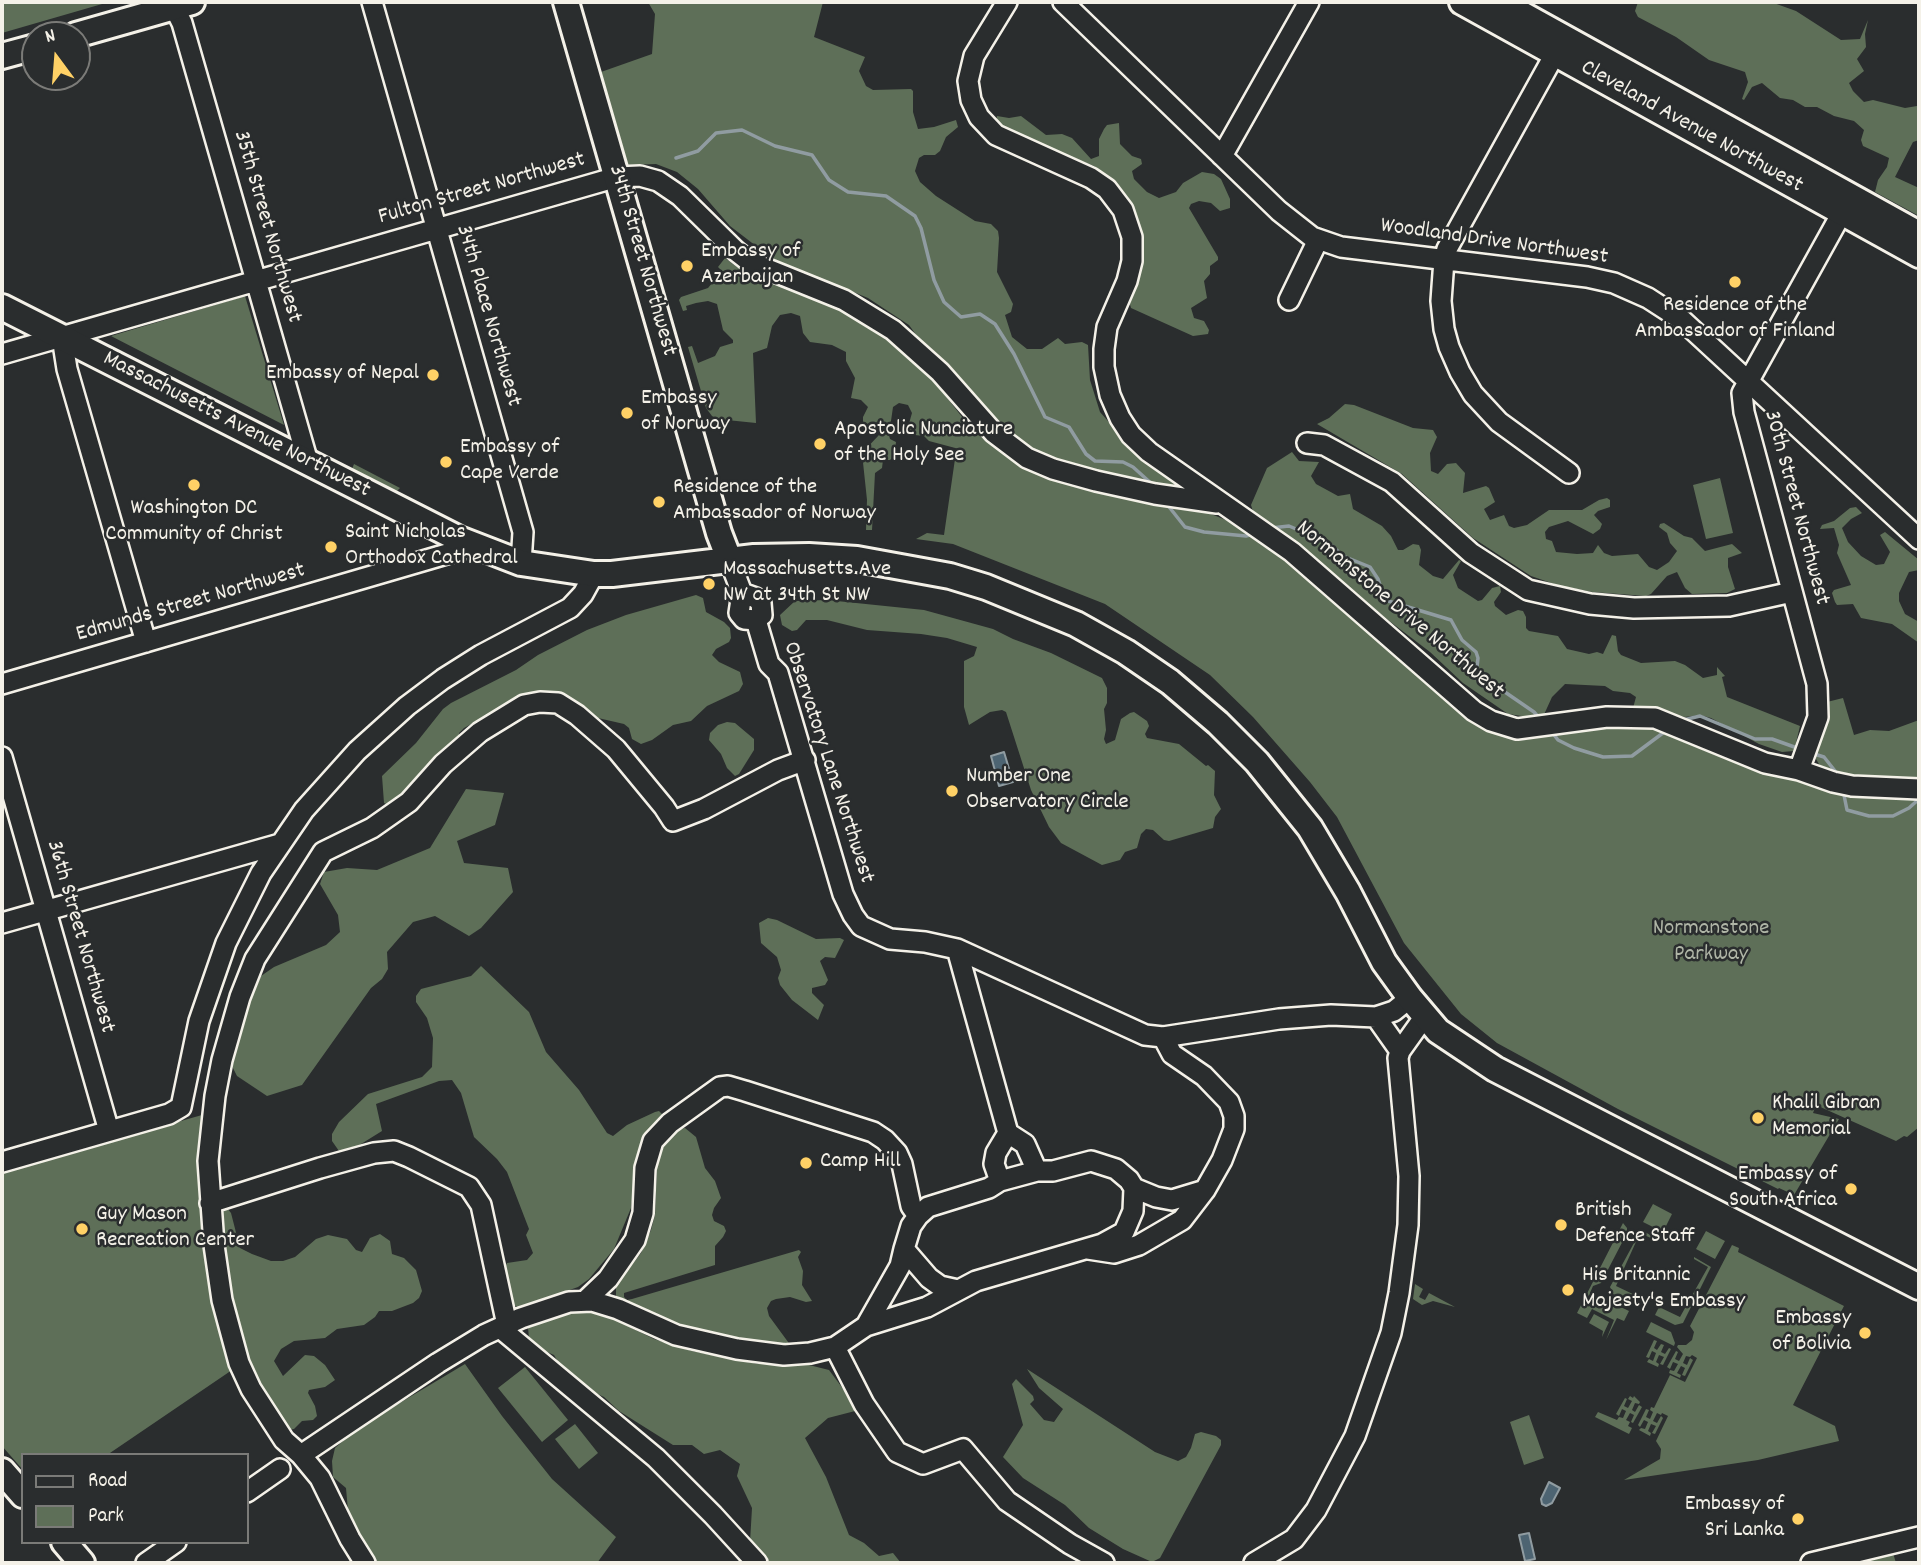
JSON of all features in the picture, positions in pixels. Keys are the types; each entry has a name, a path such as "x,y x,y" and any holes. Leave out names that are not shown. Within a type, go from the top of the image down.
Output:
{"main road":[{"name":"34th Street Northwest","path":"566,2 729,559"},
{"name":"Cleveland Avenue Northwest","path":"1462,2 1560,45 1847,204 1919,234"},
{"name":"Cleveland Avenue Northwest","path":"1500,2 1560,45"},
{"path":"91,31 183,4"},
{"path":"2,56 21,51"},
{"name":"Cleveland Avenue Northwest","path":"1847,204 1919,255"},
{"name":"Massachusetts Avenue Northwest","path":"2,307 474,546 521,563 594,574 636,572 729,559 809,556 857,558 950,576 1049,611 1126,652 1170,682 1208,714 1257,762 1330,859 1384,962 1438,1031 1495,1069 1919,1287"},
{"path":"2,1471 21,1493"},
{"path":"66,1544 82,1563"}],"street":[{"name":"34th Place Northwest","path":"372,2 523,532 521,563"},
{"name":"Normanstone Drive Northwest","path":"1007,2 971,62 968,86 975,111 996,135 1102,185 1124,210 1132,237 1132,261 1129,275 1110,317 1105,337 1104,367 1110,395 1123,424 1140,444 1318,573 1474,711 1504,726 1517,729 1546,727 1623,716 1655,718 1765,763 1804,757 1843,784 1919,789"},
{"name":"Woodland Drive Northwest","path":"1063,2 1286,218 1318,240 1341,247 1587,277 1631,289 1673,313 1919,539"},
{"path":"1222,156 1309,2"},
{"name":"35th Street Northwest","path":"183,4 182,23 308,461"},
{"path":"1560,45 1453,237 1444,260 1441,290 1442,320 1452,355 1464,379 1499,422 1569,473"},
{"name":"Fulton Street Northwest","path":"2,354 617,177 640,176 658,181 684,199 750,262 833,295 876,318 924,357 993,433 1027,458 1070,474 1154,494 1221,503"},
{"name":"30th Street Northwest","path":"1804,757 1818,717 1817,684 1744,412 1742,393 1847,204"},
{"path":"1289,300 1318,240"},
{"path":"62,337 68,369 146,642"},
{"path":"1307,443 1324,445 1392,482 1471,553 1528,590 1590,604 1634,608 1729,606 1792,592"},
{"name":"Edmunds Street Northwest","path":"2,684 474,546"},
{"name":"Observatory Lane Northwest","path":"729,559 742,593 759,600 759,616 779,662 778,673 843,894 861,926 890,939 925,942 957,949 1145,1035 1163,1037 1279,1019 1331,1015 1376,1017"},
{"path":"2,1162 177,1110 183,1101 199,1021 230,933 254,885 280,844 334,775 390,721 469,662 570,608 583,594 594,574"},
{"path":"365,1563 320,1478 302,1455 284,1440 262,1409 240,1363 222,1300 209,1203 208,1161 215,1096 228,1034 255,959 323,852 372,828 408,802 443,764 480,732 524,705 558,703 577,715 616,749 673,821 704,809 778,770 805,760"},
{"name":"36th Street Northwest","path":"2,757 109,1131"},
{"path":"2,923 280,844"},
{"path":"957,949 1008,1133 1025,1144 1037,1171"},
{"path":"1400,1051 1376,1017 1418,1007"},
{"path":"1254,1563 1294,1539 1316,1510 1355,1436 1372,1394 1391,1333 1404,1260 1409,1176 1398,1065 1400,1051 1418,1007"},
{"path":"1087,1248 1114,1253 1139,1245 1182,1220 1205,1191 1222,1160 1234,1129 1234,1116 1228,1102 1204,1076 1172,1054 1163,1037"},
{"path":"586,1300 608,1279 635,1240 642,1213 645,1168 653,1141 670,1123 720,1087 745,1091 873,1132 886,1140 902,1164 911,1206 918,1216"},
{"path":"1000,1181 994,1164 996,1153 1008,1133"},
{"path":"209,1203 320,1168 374,1153 394,1151 469,1187 481,1205 503,1326 656,1458 757,1563"},
{"path":"302,1455 438,1363 503,1326 545,1309 586,1300 618,1309 676,1335 720,1346 784,1355 810,1353 835,1347 866,1326 927,1307 976,1281 1101,1244 1124,1232 1133,1212 1134,1188 1129,1180 1102,1163 1091,1161 1000,1181 989,1188 928,1207 911,1226 900,1266 866,1326"},
{"path":"1134,1188 1172,1200 1205,1191"},
{"path":"904,1249 929,1278 940,1286 958,1290"},
{"path":"835,1347 864,1404 897,1452 923,1464 963,1449 1007,1501 1070,1544 1104,1563"},
{"path":"248,1491 280,1469"},
{"path":"1811,1563 1919,1537"},
{"path":"146,1563 173,1544"}],"green space":[{"path":"2,2 109,2 43,21 21,21 21,27 2,33"},
{"name":"Normanstone Parkway","path":"648,2 823,2 814,37 865,57 859,71 866,86 873,90 911,89 918,129 956,120 958,127 946,137 940,151 935,155 919,158 915,171 920,182 936,196 975,221 991,224 998,231 997,272 1013,304 1011,312 1005,315 1012,337 1027,349 1042,349 1058,338 1065,344 1082,342 1088,345 1090,380 1100,412 1131,447 1163,468 1191,506 1261,534 1490,731 1636,722 1919,795 1919,1127 1907,1137 1896,1141 1816,1105 1813,1113 1839,1119 1794,1195 1618,1109 1497,1043 1461,1014 1404,943 1337,817 1310,782 1253,717 1210,675 1105,604 953,544 916,539 927,533 944,535 956,452 959,449 929,441 924,436 906,434 912,413 908,405 899,403 893,407 889,435 890,439 896,442 894,456 890,460 883,460 882,468 875,473 872,530 866,530 867,500 862,453 879,435 880,429 867,429 863,425 863,417 868,407 861,400 851,398 855,378 846,361 846,352 832,345 810,342 803,333 800,316 791,313 780,315 772,326 767,348 753,353 756,423 717,419 712,416 706,408 688,347 692,346 698,363 715,356 720,347 733,343 733,340 723,330 717,304 708,301 696,303 686,306 687,310 683,311 679,300 708,288 722,271 718,267 725,258 737,267 766,280 844,311 887,337 934,381 973,431 988,414 937,364 909,325 868,298 773,259 730,226 698,189 677,172 656,164 627,165 601,72 652,54 655,14"},
{"path":"1638,2 1771,2 1796,11 1841,40 1860,39 1868,20 1866,47 1857,59 1864,71 1849,83 1864,102 1873,100 1905,108 1917,106 1919,97 1919,140 1913,142 1895,177 1919,188 1919,216 1875,192 1889,158 1863,146 1861,140 1864,130 1854,121 1834,116 1817,107 1805,107 1793,100 1780,98 1762,83 1752,87 1744,100 1742,99 1748,82 1745,72 1709,60 1676,37 1638,17 1635,11"},
{"path":"997,116 1021,116 1046,135 1062,134 1072,138 1091,159 1099,156 1099,139 1107,125 1119,123 1120,144 1132,156 1141,159 1142,164 1132,171 1134,179 1147,192 1159,198 1176,192 1183,183 1202,172 1214,174 1221,179 1230,199 1230,208 1220,211 1211,203 1199,201 1191,204 1189,208 1218,257 1210,266 1210,274 1204,281 1207,298 1191,308 1194,318 1204,321 1209,330 1208,334 1193,336 1131,308 1129,301 1140,272 1142,232 1130,202 1112,179 1094,166 1013,134 996,122"},
{"path":"245,296 284,425 111,336"},
{"path":"1345,404 1413,428 1433,430 1437,437 1430,453 1431,471 1438,474 1447,464 1456,463 1465,473 1463,493 1486,486 1489,488 1495,502 1484,509 1490,520 1504,515 1509,526 1514,528 1527,525 1549,510 1582,510 1599,500 1610,500 1610,507 1594,515 1602,524 1593,534 1568,521 1549,527 1545,532 1546,539 1552,541 1556,552 1593,553 1598,545 1604,553 1612,556 1638,554 1649,567 1657,570 1669,562 1677,551 1670,543 1667,533 1659,527 1664,523 1692,538 1705,551 1732,544 1742,553 1728,558 1735,589 1727,593 1692,594 1685,588 1677,572 1667,576 1646,596 1592,592 1560,586 1531,576 1473,538 1402,474 1317,424"},
{"path":"1292,452 1299,461 1319,462 1311,476 1316,484 1338,496 1350,494 1353,509 1382,526 1398,550 1413,544 1419,545 1419,565 1433,576 1443,579 1459,560 1461,561 1453,575 1458,588 1478,601 1492,588 1500,586 1501,592 1494,602 1495,606 1506,615 1518,610 1523,611 1529,631 1558,636 1567,649 1603,654 1612,635 1616,636 1621,655 1641,663 1675,661 1703,678 1717,675 1717,667 1725,676 1722,677 1727,697 1800,726 1794,751 1782,752 1759,744 1711,718 1700,715 1685,717 1633,708 1636,697 1605,686 1565,684 1552,697 1542,719 1508,714 1463,683 1430,652 1306,550 1270,522 1254,515 1251,505 1267,468"},
{"path":"354,464 400,488 396,492 352,469"},
{"path":"1720,478 1733,533 1706,539 1693,485"},
{"path":"1856,507 1862,513 1842,528 1848,542 1861,556 1876,565 1884,564 1890,552 1880,535 1885,532 1919,560 1919,570 1909,572 1899,593 1899,601 1905,614 1919,622 1919,643 1892,624 1861,618 1853,604 1837,605 1835,602 1832,593 1834,590 1851,585 1837,553 1839,545 1834,528 1820,529 1822,525"},
{"path":"696,595 703,598 706,612 730,628 729,642 716,649 712,655 719,662 740,672 743,684 739,691 707,706 691,721 673,725 652,740 641,744 632,739 629,728 624,724 598,718 562,693 540,693 519,698 464,728 459,733 461,740 404,796 388,805 384,803 382,776 451,703 587,630 626,615"},
{"path":"827,600 924,610 993,629 1102,678 1107,688 1107,703 1104,709 1106,744 1115,740 1121,719 1134,712 1147,721 1147,738 1179,744 1208,765 1215,771 1214,795 1221,809 1215,817 1213,828 1169,841 1153,830 1146,829 1141,834 1137,848 1125,852 1120,860 1102,865 1061,843 1049,827 1031,790 1006,712 990,712 969,725 964,707 964,661 974,656 977,647 947,638 867,630 827,620 806,620 797,630 792,631 782,625 780,615 795,601"},
{"path":"1843,698 1854,735 1870,730 1889,731 1919,720 1919,780 1849,781 1824,773 1816,759 1816,745 1826,723 1827,702"},
{"path":"735,723 754,739 754,750 735,776 709,740 710,733 718,725"},
{"path":"466,789 504,793 495,825 457,841 464,863 508,868 513,892 481,928 469,936 435,916 413,922 387,952 388,969 382,979 371,988 302,1085 267,1096 237,1076 231,1064 239,1029 261,976 274,967 326,945 340,932 338,915 320,884 324,872 347,868 377,870 430,848"},
{"path":"768,918 816,939 844,940 835,958 825,957 820,961 828,980 825,985 812,988 812,993 824,1005 818,1020 792,1000 780,985 778,978 781,970 777,957 761,943 759,923"},
{"path":"481,966 529,1012 546,1052 579,1090 607,1133 613,1136 627,1125 655,1112 659,1111 664,1116 649,1131 639,1153 631,1208 614,1249 589,1279 578,1287 519,1308 514,1305 505,1267 507,1263 527,1260 533,1253 526,1235 529,1229 507,1172 474,1137 461,1093 452,1080 439,1081 376,1104 382,1131 353,1149 339,1151 332,1141 332,1134 339,1122 368,1094 422,1077 432,1067 433,1038 427,1018 416,1002 416,996 421,989 471,976"},
{"name":"Guy Mason Recreation Center","path":"209,1113 235,1368 110,1453 21,1453 21,1468 2,1446 2,1172"},
{"path":"685,1128 696,1137 705,1168 715,1181 721,1198 712,1215 714,1221 724,1226 726,1231 715,1246 715,1265 624,1293 624,1297 627,1300 632,1299 799,1250 801,1252 798,1257 803,1271 802,1285 812,1301 790,1297 776,1299 771,1301 767,1308 769,1316 791,1346 706,1333 671,1322 616,1298 616,1286 641,1253 651,1230 655,1215 657,1165 664,1145 679,1129"},
{"path":"1653,1204 1672,1214 1663,1232 1643,1222"},
{"path":"223,1208 227,1208 231,1213 240,1248 271,1261 295,1257 316,1239 328,1235 347,1239 356,1250 362,1252 370,1238 380,1234 390,1241 392,1254 404,1258 416,1270 422,1291 413,1303 392,1311 379,1311 364,1325 337,1329 325,1338 294,1341 281,1349 274,1361 283,1376 305,1355 314,1356 325,1365 335,1380 325,1387 309,1390 317,1416 313,1420 302,1421 294,1429 288,1430 251,1373 228,1296 218,1214"},
{"path":"1623,1223 1627,1233 1601,1283 1593,1286 1590,1293 1590,1299 1596,1304 1604,1305 1610,1302 1629,1311 1624,1321 1617,1318 1606,1340 1614,1320 1592,1309 1587,1318 1577,1313"},
{"path":"1641,1230 1656,1238 1655,1240 1640,1233 1616,1286 1637,1296 1633,1304 1613,1294 1610,1287"},
{"path":"1706,1231 1725,1241 1715,1259 1696,1249"},
{"path":"1732,1245 1739,1248 1738,1252 1844,1306 1793,1405 1835,1426 1839,1441 1758,1460 1624,1480 1660,1459 1661,1449 1656,1441 1668,1416 1657,1413 1653,1421 1657,1423 1661,1416 1663,1418 1655,1434 1652,1433 1656,1426 1651,1424 1648,1431 1650,1436 1639,1430 1645,1429 1648,1422 1644,1420 1640,1427 1638,1425 1646,1409 1649,1410 1646,1417 1650,1419 1653,1412 1651,1407 1654,1408 1670,1375 1685,1382 1697,1358 1686,1356 1683,1363 1687,1365 1690,1358 1693,1360 1685,1376 1682,1375 1685,1368 1681,1366 1677,1373 1681,1375 1680,1378 1669,1373 1670,1370 1674,1371 1678,1364 1673,1362 1670,1369 1667,1367 1676,1351 1678,1352 1675,1359 1679,1361 1683,1354 1678,1345 1686,1345 1692,1340 1694,1332 1690,1326"},
{"path":"1694,1257 1711,1267 1683,1323 1675,1325 1655,1315 1659,1307 1680,1317 1708,1267"},
{"path":"1415,1284 1423,1289 1419,1297 1425,1300 1429,1293 1455,1307 1433,1301 1422,1305 1413,1299"},
{"path":"576,1312 596,1313 612,1318 654,1339 692,1351 758,1364 805,1364 829,1370 859,1410 828,1418 805,1438 826,1477 849,1535 879,1556 893,1553 901,1563 770,1563 750,1542 752,1508 737,1476 740,1464 720,1450 704,1454 692,1445 673,1445 619,1411 604,1397 589,1390 561,1367 554,1355 538,1348 529,1339 528,1327 536,1321"},
{"path":"1594,1314 1609,1322 1602,1337 1603,1331 1589,1323"},
{"path":"1651,1322 1671,1332 1674,1346 1646,1332"},
{"path":"1654,1340 1657,1341 1654,1348 1657,1350 1661,1344 1664,1345 1661,1352 1665,1354 1671,1349 1663,1365 1660,1364 1664,1357 1659,1355 1656,1362 1658,1367 1647,1362 1649,1359 1653,1361 1656,1353 1652,1351 1649,1358 1646,1357"},
{"path":"465,1364 552,1479 616,1537 597,1563 375,1563 368,1554 348,1511 346,1488 333,1477 335,1448 383,1413"},
{"path":"525,1367 568,1420 542,1442 498,1388"},
{"path":"1027,1369 1155,1452 1178,1461 1186,1457 1195,1434 1201,1432 1221,1440 1221,1445 1160,1558 1152,1562 1123,1549 1089,1528 1065,1505 1023,1478 1003,1457 1023,1425 1012,1384 1016,1379 1033,1396 1034,1400 1030,1404 1044,1420 1054,1422 1063,1409 1039,1388"},
{"path":"1630,1396 1640,1402 1635,1403 1632,1410 1635,1412 1639,1405 1642,1407 1633,1423 1631,1422 1634,1415 1630,1413 1626,1420 1632,1428 1629,1434 1595,1417 1598,1412 1617,1420 1619,1417 1623,1418 1626,1411 1622,1409 1619,1416 1616,1414 1625,1398 1627,1399 1624,1406 1628,1408 1632,1401 1628,1399"},
{"path":"1529,1415 1544,1458 1524,1465 1510,1422"},
{"path":"575,1424 598,1453 579,1469 555,1439"},
{"path":"1893,1553 1896,1563 1852,1563"}],"water":[{"path":"1004,752 1013,782 999,786 991,756"},
{"path":"1549,1482 1560,1488 1552,1503 1546,1506 1541,1499"},
{"path":"1529,1533 1535,1559 1525,1561 1519,1535"}],"waterway":[{"path":"676,158 698,151 716,133 742,130 775,146 812,155 829,180 848,192 886,196 915,216 921,228 934,280 944,302 961,317 980,314 995,324 1014,354 1045,417 1069,427 1086,454 1095,461 1123,462 1133,467 1153,485"},
{"path":"1166,503 1185,527 1204,532 1246,536 1254,534"},
{"path":"1271,528 1289,526 1329,543 1343,556 1370,567 1378,579 1385,600 1451,620 1462,640 1476,652 1476,676 1479,683 1502,690 1541,720"},
{"path":"1679,721 1700,716 1755,739 1772,739 1800,749"},
{"path":"1551,731 1558,740 1603,757 1632,756 1667,730"},
{"path":"1811,753 1824,757 1839,776"},
{"path":"1843,790 1847,810 1869,816 1893,816 1919,799"}],"place":[{"name":"Embassy of Azerbaijan","path":"687,266"},
{"name":"Residence of the Ambassador of Finland","path":"1735,282"},
{"name":"Embassy of Nepal","path":"433,375"},
{"name":"Embassy of Norway","path":"627,413"},
{"name":"Apostolic Nunciature of the Holy See","path":"820,444"},
{"name":"Embassy of Cape Verde","path":"446,462"},
{"name":"Washington DC Community of Christ","path":"194,485"},
{"name":"Residence of the Ambassador of Norway","path":"659,502"},
{"name":"Saint Nicholas Orthodox Cathedral","path":"331,547"},
{"name":"Massachusetts Ave NW at 34th St NW","path":"709,584"},
{"name":"Number One Observatory Circle","path":"952,791"},
{"name":"Khalil Gibran Memorial","path":"1758,1118"},
{"name":"Camp Hill","path":"806,1163"},
{"name":"Embassy of South Africa","path":"1851,1189"},
{"name":"British Defence Staff","path":"1561,1225"},
{"name":"Guy Mason Recreation Center","path":"82,1229"},
{"name":"His Britannic Majesty's Embassy","path":"1568,1290"},
{"name":"Embassy of Bolivia","path":"1865,1333"},
{"name":"Embassy of Sri Lanka","path":"1798,1519"}]}
